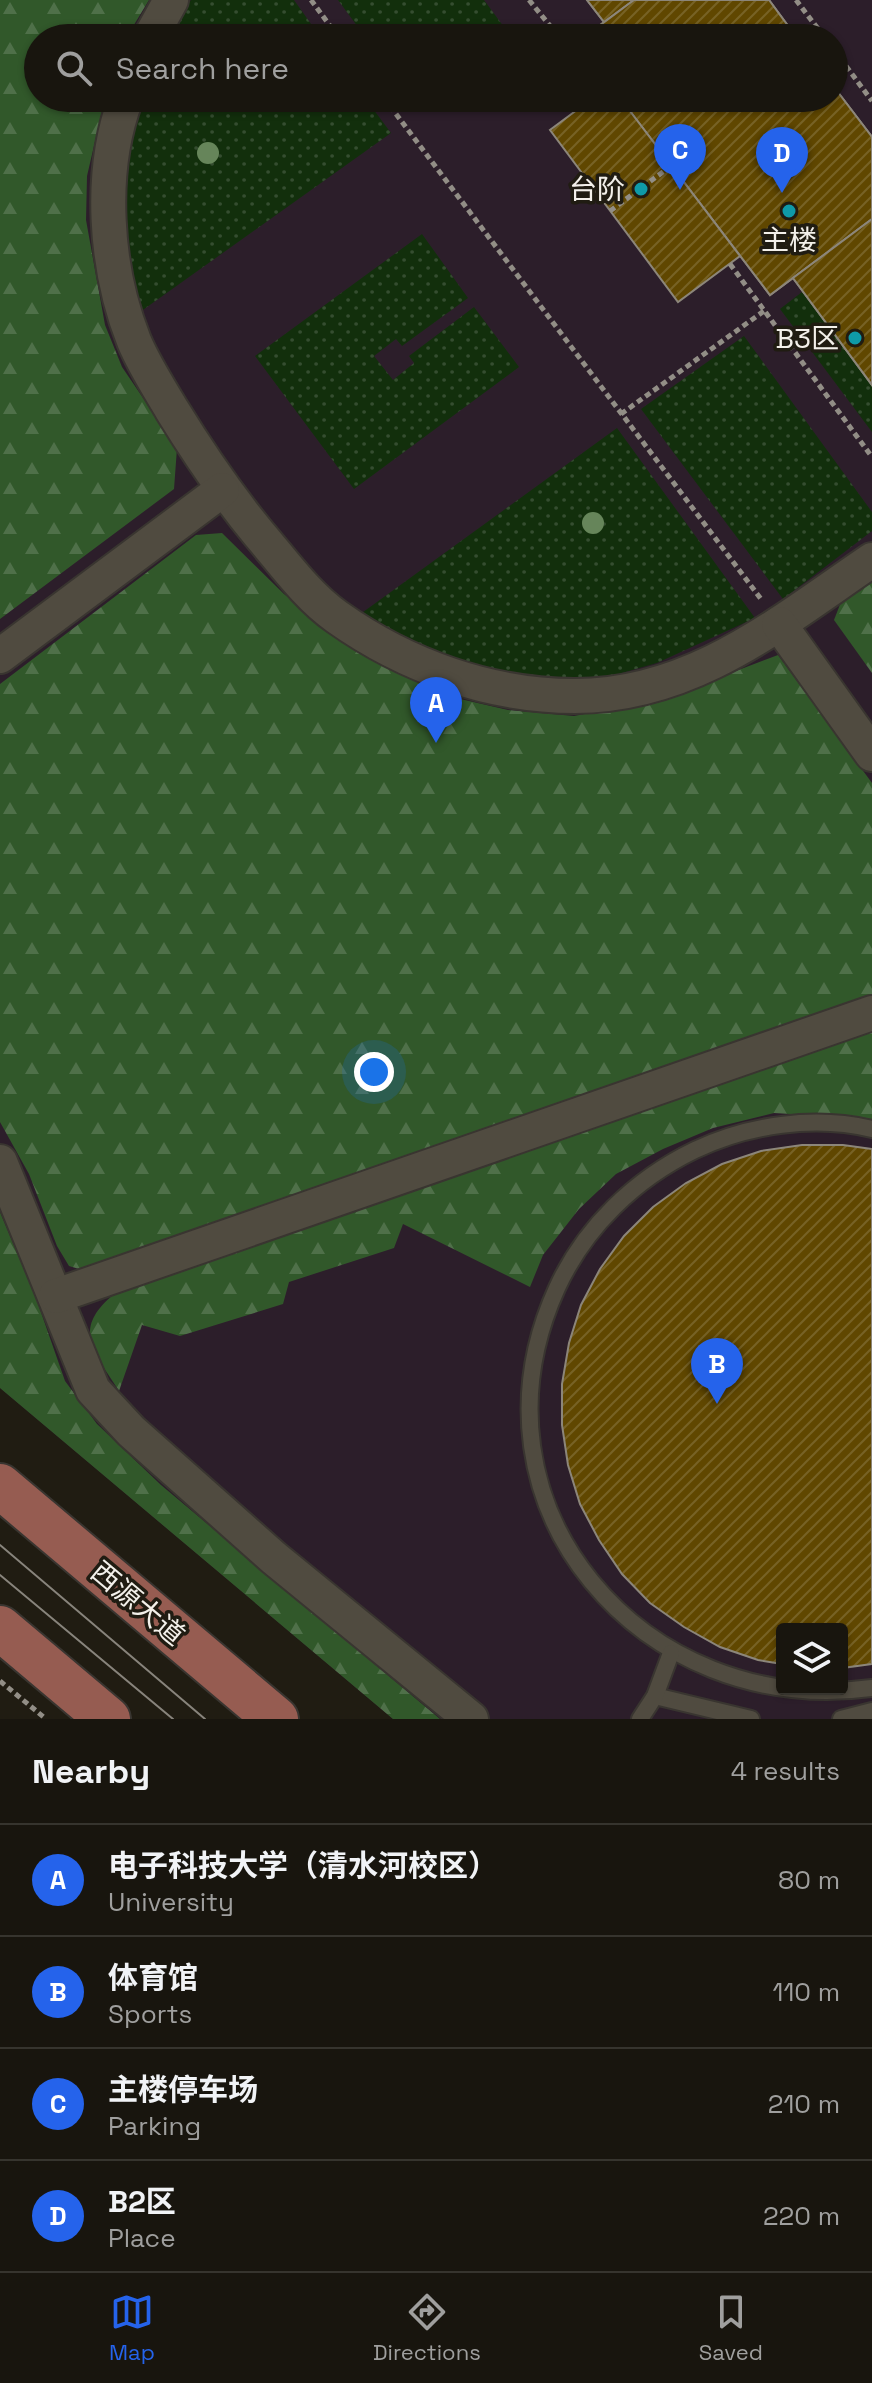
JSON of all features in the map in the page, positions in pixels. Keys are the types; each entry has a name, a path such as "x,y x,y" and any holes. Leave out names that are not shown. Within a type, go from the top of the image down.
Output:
{"main road":[{"name":"西源大道","path":"0,1486 276,1719"},
{"path":"0,1628 108,1719"}],"street":[{"path":"158,24 171,0"},
{"path":"121,112 111,160 109,207 119,291 134,342 222,490 294,575 334,615 375,642 433,669 476,683 531,695 622,692 658,685 724,658 872,560"},
{"path":"0,656 222,490"},
{"path":"779,624 872,754"},
{"path":"56,1296 872,1013"},
{"path":"0,1162 93,1390 131,1431 274,1558 471,1719"}],"lane":[{"path":"872,1129 832,1123 768,1127 726,1138 676,1159 623,1197 580,1246 550,1303 535,1356 530,1399 533,1443 548,1506 574,1558 598,1591 626,1620 671,1653 719,1676 771,1689 824,1693 872,1688"},
{"path":"640,1719 655,1696 671,1653"},
{"path":"655,1696 705,1719"},
{"path":"655,1696 751,1719"},
{"path":"841,1719 872,1711"}],"path":[{"path":"311,0 329,24"},
{"path":"529,0 549,24"},
{"path":"796,0 814,24"},
{"path":"848,69 872,101"},
{"path":"394,112 779,624"},
{"path":"610,211 671,166"},
{"path":"730,264 872,457"},
{"path":"621,414 764,311"},
{"path":"0,1681 46,1719"}],"shaded area":[{"path":"0,0 872,0 872,1719 393,1719 0,1388"}],"green space":[{"path":"0,0 149,0 134,24 24,24 24,112 102,112 87,176 86,220 105,325 122,367 177,448 174,489 0,619"},
{"path":"191,0 294,0 311,24 173,24"},
{"path":"338,0 484,0 502,24 356,24"},
{"path":"136,112 375,112 391,133 140,312 122,217 124,171"},
{"path":"422,234 468,298 402,346 396,339 374,356 393,380 414,363 409,356 474,307 519,367 354,489 255,356"},
{"path":"802,292 872,385 872,432 780,309"},
{"path":"744,336 872,512 872,531 783,599 641,409"},
{"path":"617,428 755,618 657,663 604,678 552,680 485,669 439,656 359,615"},
{"path":"222,533 284,594 334,634 380,664 456,698 508,710 574,716 660,700 778,655 872,783 872,996 89,1272 69,1266 57,1246 29,1174 0,1122 0,684 196,535"},
{"path":"872,582 872,673 834,620 841,602"},
{"path":"872,1031 872,1119 774,1113 713,1128 663,1149 616,1174 579,1209 543,1255 530,1287 403,1224 394,1248 289,1282 283,1304 180,1336 142,1325 119,1391 95,1351 90,1328 94,1316 118,1291"},
{"path":"0,1212 36,1298 65,1381 97,1424 161,1485 440,1719 393,1719 0,1388"}],"building":[{"path":"587,0 769,0 787,24 601,24 604,22"},
{"path":"587,0 634,0 604,22"},
{"path":"634,0 769,0 787,24 602,24"},
{"name":"主楼","path":"848,105 872,137 872,385 793,278 770,295 631,112 848,112"},
{"name":"主楼","path":"848,105 872,137 872,219 770,295 631,112 848,112"},
{"name":"台阶","path":"574,112 631,112 740,256 678,302 550,130"},
{"name":"B3区","path":"872,219 872,385 793,278"},
{"path":"802,1145 872,1149 872,1664 848,1667 848,1623 776,1623 776,1663 720,1647 684,1627 650,1603 622,1574 580,1504 568,1465 562,1425 562,1384 569,1343 581,1305 600,1269 624,1236 653,1207 686,1183 722,1164 761,1151"}],"tram line":[{"path":"0,1545 205,1719"},
{"path":"0,1575 173,1719"}],"place":[{"name":"台阶","path":"641,189"},
{"name":"主楼停车场","path":"680,190"},
{"name":"B2区","path":"782,193"},
{"name":"主楼","path":"789,211"},
{"name":"B3区","path":"855,338"},
{"name":"电子科技大学（清水河校区）","path":"436,743"},
{"name":"体育馆","path":"717,1404"}]}
